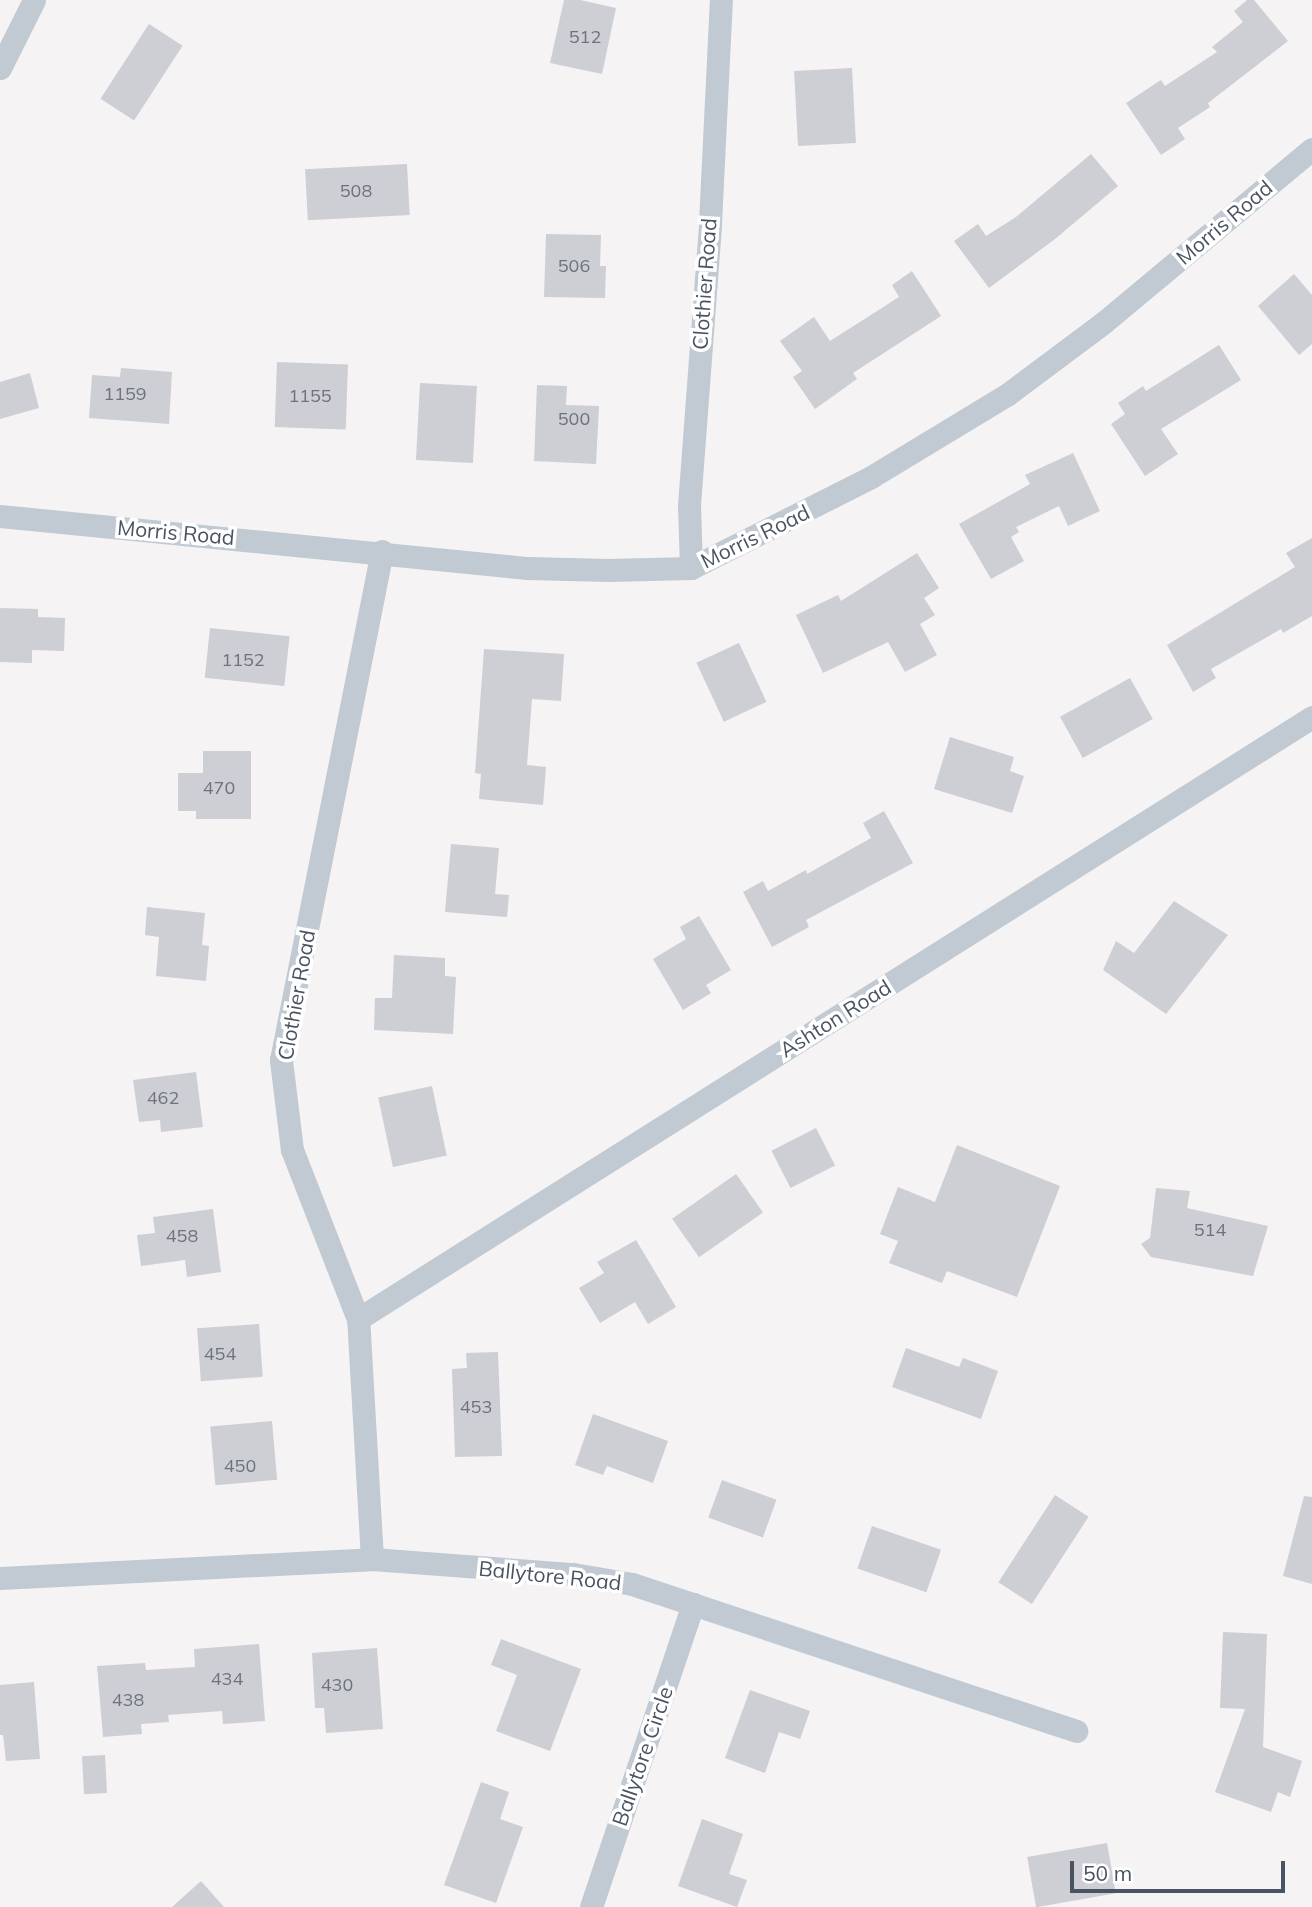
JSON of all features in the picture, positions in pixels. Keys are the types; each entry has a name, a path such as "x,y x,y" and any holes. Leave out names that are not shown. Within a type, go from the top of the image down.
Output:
{"street":[{"path":"0,68 34,0"},
{"name":"Clothier Road","path":"691,568 689,505 710,223 722,0"},
{"name":"Morris Road","path":"0,516 382,551 527,568 691,568 871,477 1008,394 1103,323 1312,149"},
{"name":"Clothier Road","path":"372,1559 358,1319 292,1150 281,1060 382,551"},
{"name":"Ashton Road","path":"358,1319 1312,717"},
{"name":"Ballytore Road","path":"0,1578 372,1559 573,1574 632,1584 1076,1731"},
{"name":"Ballytore Circle","path":"591,1907 694,1604"}],"building":[{"path":"564,0 580,0 616,8 602,74 550,63"},
{"path":"1247,0 1254,0 1288,41 1208,103 1210,107 1178,128 1185,139 1161,155 1126,103 1161,80 1165,86 1217,52 1212,47 1243,22 1234,11"},
{"path":"149,24 183,46 134,120 101,99"},
{"path":"852,68 856,143 798,146 794,71"},
{"path":"1091,154 1118,186 1055,239 989,288 954,241 978,224 986,236 1016,217"},
{"path":"407,164 410,215 308,220 305,169"},
{"path":"546,234 601,235 600,266 606,266 605,298 544,297"},
{"path":"912,271 941,316 853,373 857,379 815,409 793,377 802,371 780,341 814,317 830,341 899,297 892,285"},
{"path":"1294,274 1312,295 1312,344 1299,355 1258,306"},
{"path":"1219,345 1241,380 1161,429 1178,454 1145,476 1111,424 1125,414 1118,403 1143,386 1146,391"},
{"path":"277,362 348,364 346,429 275,427"},
{"path":"121,368 172,372 169,424 89,418 92,375 120,377"},
{"path":"30,373 39,408 0,419 0,382"},
{"path":"420,383 477,386 473,463 416,460"},
{"path":"537,385 567,386 566,405 599,406 596,464 534,461"},
{"path":"1073,453 1100,511 1068,526 1059,506 1016,527 1019,532 1011,537 1024,561 991,579 959,524 1030,484 1025,475"},
{"path":"1312,538 1312,616 1283,633 1281,629 1211,669 1216,678 1193,692 1167,645 1295,567 1286,553"},
{"path":"917,553 939,588 924,598 935,615 920,624 937,655 905,672 888,642 823,673 796,615 838,595 841,601"},
{"path":"0,608 38,609 38,617 65,618 64,651 32,650 32,663 0,662"},
{"path":"210,628 290,636 284,686 205,678"},
{"path":"739,643 766,702 724,722 696,663"},
{"path":"484,649 564,654 561,701 532,699 527,765 546,767 543,805 479,799 481,774 475,773"},
{"path":"1130,678 1153,719 1083,758 1060,717"},
{"path":"950,737 1014,757 1010,771 1024,776 1012,813 934,789"},
{"path":"203,751 251,751 251,819 196,819 196,811 178,811 178,773 203,773"},
{"path":"884,811 913,863 806,920 809,927 772,947 743,892 763,881 768,891 806,870 807,874 871,838 863,823"},
{"path":"451,844 499,848 495,894 509,895 507,917 445,912"},
{"path":"1174,901 1228,935 1166,1014 1103,970 1116,941 1134,953"},
{"path":"147,907 205,913 202,945 209,946 206,981 156,976 159,937 145,935"},
{"path":"699,916 731,970 706,985 711,993 683,1010 653,959 686,939 680,927"},
{"path":"394,955 445,958 445,976 456,977 453,1034 374,1030 375,998 392,998"},
{"path":"196,1072 203,1127 161,1132 160,1120 139,1122 133,1080"},
{"path":"432,1086 447,1155 393,1167 378,1097"},
{"path":"816,1128 835,1165 791,1188 771,1151"},
{"path":"957,1145 1060,1186 1017,1297 947,1271 942,1283 889,1263 898,1241 880,1234 898,1187 935,1202"},
{"path":"736,1174 763,1213 699,1257 672,1219"},
{"path":"1156,1188 1190,1191 1187,1208 1268,1226 1253,1276 1151,1257 1141,1244 1150,1238"},
{"path":"213,1209 221,1272 187,1277 185,1260 141,1266 137,1235 155,1233 153,1217"},
{"path":"636,1240 676,1307 648,1324 635,1302 600,1323 579,1288 604,1273 597,1262"},
{"path":"259,1324 263,1377 201,1381 197,1328"},
{"path":"906,1348 959,1367 963,1358 998,1371 981,1419 892,1387"},
{"path":"498,1352 502,1456 455,1457 452,1369 467,1368 466,1353"},
{"path":"593,1414 668,1441 653,1483 607,1466 603,1475 575,1465"},
{"path":"272,1421 277,1480 215,1485 210,1426"},
{"path":"722,1480 777,1500 763,1537 708,1518"},
{"path":"1055,1495 1089,1517 1032,1604 998,1582"},
{"path":"1304,1496 1312,1497 1312,1584 1283,1576"},
{"path":"872,1526 941,1550 926,1592 857,1569"},
{"path":"1223,1632 1267,1634 1263,1747 1302,1761 1290,1797 1278,1792 1271,1812 1215,1792 1245,1709 1220,1708"},
{"path":"501,1639 581,1669 550,1751 496,1731 517,1675 491,1665"},
{"path":"259,1644 265,1721 223,1724 222,1711 168,1715 169,1722 141,1724 142,1734 103,1737 97,1666 145,1663 146,1670 195,1667 194,1649"},
{"path":"377,1648 383,1729 326,1733 324,1708 315,1708 312,1653"},
{"path":"34,1682 40,1759 6,1761 3,1735 0,1735 0,1685"},
{"path":"750,1690 810,1711 800,1739 779,1732 765,1773 725,1758"},
{"path":"105,1755 107,1793 84,1794 82,1756"},
{"path":"481,1782 509,1792 500,1819 523,1827 496,1903 444,1885"},
{"path":"702,1819 743,1834 729,1874 747,1880 737,1907 678,1886"},
{"path":"1107,1843 1116,1893 1036,1907 1027,1857"},
{"path":"201,1881 224,1907 172,1907"}]}
